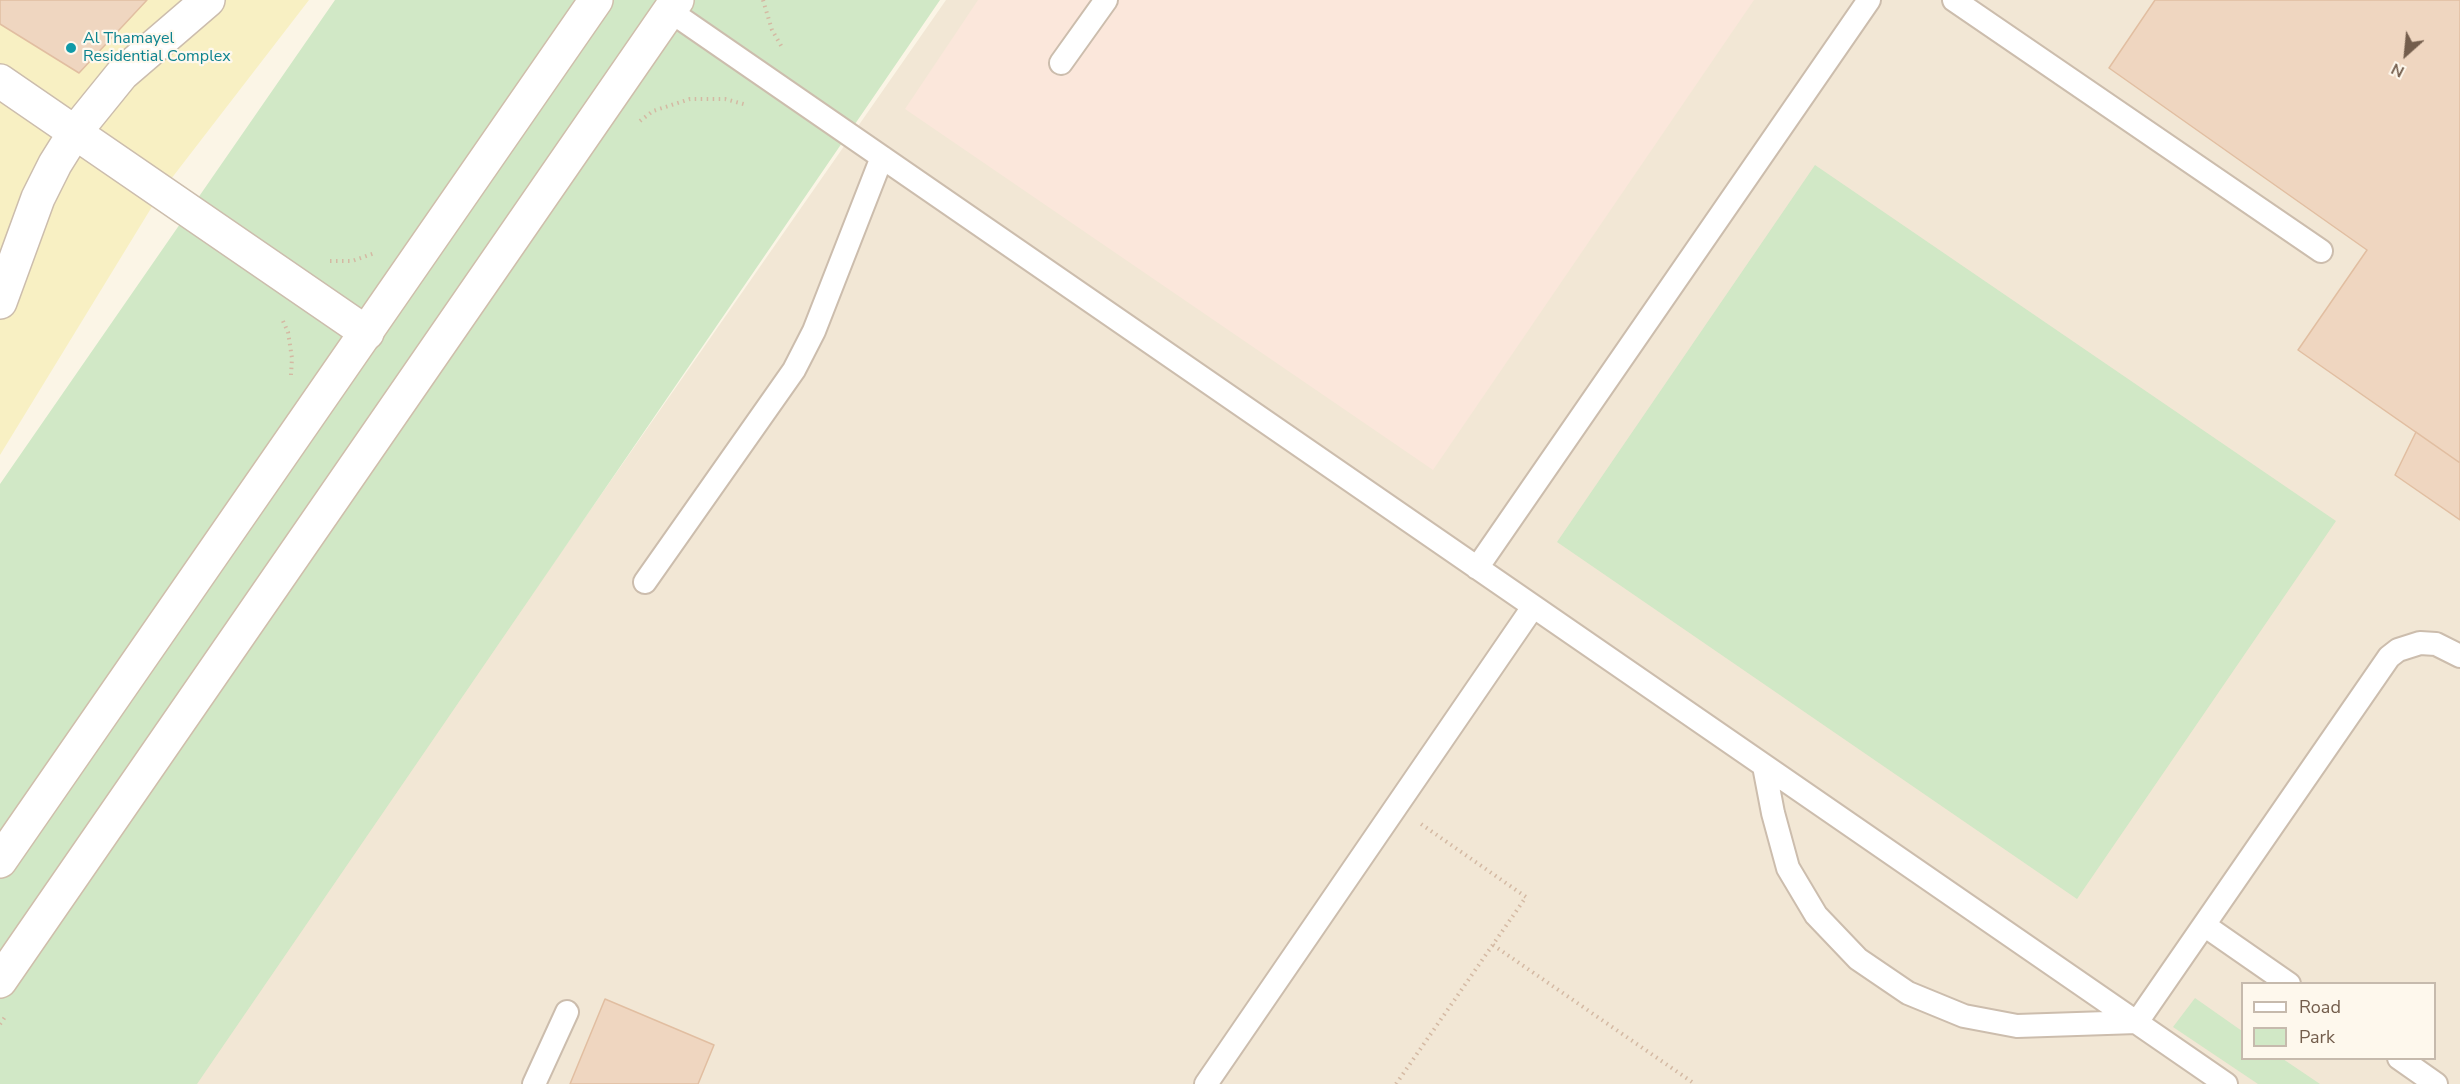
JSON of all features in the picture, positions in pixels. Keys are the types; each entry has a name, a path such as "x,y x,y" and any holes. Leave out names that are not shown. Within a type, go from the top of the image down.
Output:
{"street":[{"path":"0,302 38,198 75,132 122,75 208,0"},
{"path":"0,861 596,0"},
{"path":"0,981 674,5"},
{"path":"0,81 367,333"}],"lane":[{"path":"1061,63 1106,0"},
{"path":"1477,568 1869,0"},
{"path":"1954,0 2321,251"},
{"path":"674,5 882,157 2226,1084"},
{"path":"645,582 794,370 814,331 882,157"},
{"path":"1206,1084 1533,607"},
{"path":"2137,1023 2389,657 2398,650 2420,643 2436,644 2460,656"},
{"path":"1764,766 1773,813 1788,868 1816,915 1858,959 1908,993 1964,1016 2017,1026 2137,1023"},
{"path":"2204,925 2286,982"},
{"path":"534,1084 567,1012"},
{"path":"2400,1060 2436,1084"}],"path":[{"path":"1396,806 1526,897 1396,1084"},
{"path":"1492,945 1695,1084"}],"shaded area":[{"path":"946,0 2460,0 2460,1084 190,1084"},
{"path":"978,0 1754,0 1433,470 905,109"}],"green space":[{"path":"335,0 940,0 197,1084 0,1084 0,484"},
{"path":"1815,165 2336,521 2077,899 1557,542"},
{"path":"2195,998 2241,1030 2241,1060 2284,1060 2320,1084 2258,1084 2173,1027"}],"sand":[{"path":"0,0 309,0 161,192 0,455"}],"building":[{"name":"Al Thamayel Residential Complex","path":"0,0 147,0 79,73 0,24"},
{"path":"2155,0 2460,0 2460,463 2298,350 2367,250 2109,68"},
{"path":"2416,432 2460,463 2460,520 2395,475"},
{"path":"605,999 714,1045 698,1084 570,1084"}],"place":[{"name":"Al Thamayel Residential Complex","path":"71,48"}]}
